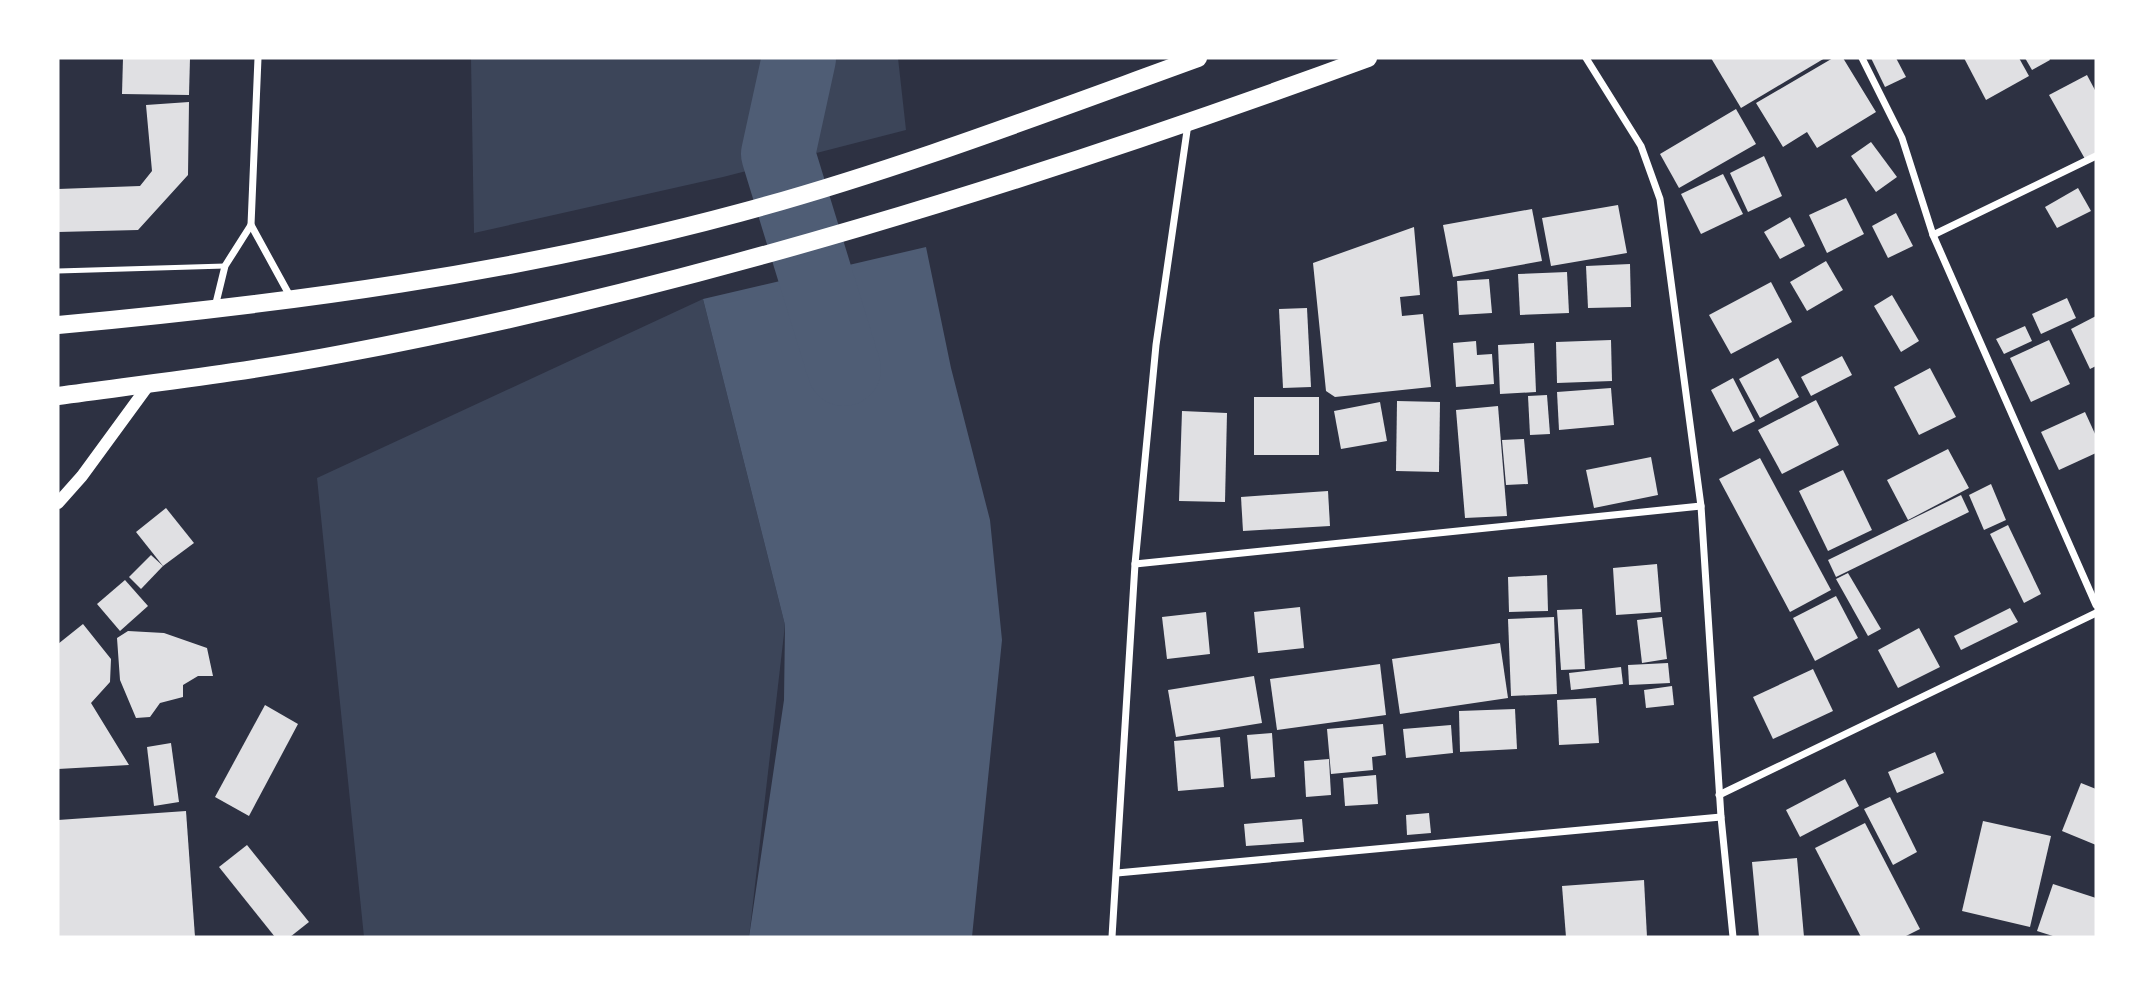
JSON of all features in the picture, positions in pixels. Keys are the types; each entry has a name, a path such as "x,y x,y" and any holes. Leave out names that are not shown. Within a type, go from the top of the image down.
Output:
{"main road":[{"path":"58,325 214,311 292,300 614,243 828,188 1198,58"},
{"path":"58,396 337,355 442,334 757,259 1188,124 1368,58"}],"street":[{"path":"258,58 251,225 272,269 292,300"},
{"path":"1586,58 1641,146 1660,199 1701,506 1719,795 1733,937"},
{"path":"1862,58 1902,138 1933,235 2096,605"},
{"path":"1112,937 1135,564 1156,345 1188,124"},
{"path":"1933,235 2096,156"},
{"path":"214,311 225,265 251,225"},
{"path":"58,503 82,476 150,383"},
{"path":"1135,564 1701,506"},
{"path":"1719,795 2096,613"},
{"path":"1116,873 1721,817"}],"lane":[{"path":"58,271 225,265"}],"shaded area":[{"path":"471,58 898,58 906,130 723,177 474,233"},
{"path":"926,247 951,368 990,520 1002,640 972,937 749,937 784,700 785,625 703,299"},
{"path":"703,299 785,625 749,937 364,937 317,478"}],"building":[{"path":"123,58 190,58 189,95 122,94"},
{"path":"1711,58 1825,58 1741,108"},
{"path":"1833,58 1843,58 1876,112 1817,148 1807,132 1783,147 1756,103"},
{"path":"1871,58 1896,58 1906,77 1885,87"},
{"path":"1964,58 2019,58 2029,76 1986,100"},
{"path":"2025,58 2049,58 2050,60 2032,70"},
{"path":"2087,75 2096,92 2096,153 2085,159 2049,95"},
{"path":"189,102 188,175 138,230 58,232 58,189 140,186 152,171 146,105"},
{"path":"1736,109 1756,144 1679,188 1660,154"},
{"path":"1871,142 1897,177 1876,192 1851,156"},
{"path":"1764,156 1782,196 1748,212 1730,173"},
{"path":"1723,174 1743,214 1701,234 1681,194"},
{"path":"2078,188 2091,211 2057,228 2045,207"},
{"path":"1846,198 1864,234 1827,253 1809,215"},
{"path":"1618,205 1627,253 1551,266 1542,218"},
{"path":"1532,209 1542,261 1453,277 1443,225"},
{"path":"1896,213 1913,246 1888,258 1872,226"},
{"path":"1790,217 1805,246 1780,259 1764,232"},
{"path":"1414,227 1420,295 1400,297 1402,316 1423,314 1431,387 1335,397 1326,391 1313,263"},
{"path":"1826,261 1843,290 1807,311 1790,282"},
{"path":"1630,264 1631,307 1588,308 1586,266"},
{"path":"1567,272 1569,313 1520,315 1518,274"},
{"path":"1489,279 1492,313 1459,315 1457,281"},
{"path":"1771,282 1792,322 1731,354 1709,315"},
{"path":"1892,295 1919,341 1901,352 1874,306"},
{"path":"2067,298 2076,318 2041,334 2032,314"},
{"path":"1307,308 1311,387 1283,388 1279,309"},
{"path":"2096,316 2096,366 2090,369 2071,329"},
{"path":"2025,326 2032,341 2004,354 1996,339"},
{"path":"1611,340 1612,381 1557,383 1556,342"},
{"path":"2049,340 2070,384 2031,402 2010,358"},
{"path":"1476,341 1477,355 1492,354 1494,384 1456,387 1453,343"},
{"path":"1534,343 1536,392 1500,394 1498,345"},
{"path":"1842,356 1852,375 1811,396 1801,377"},
{"path":"1778,358 1799,397 1760,418 1739,379"},
{"path":"1930,368 1956,417 1919,435 1894,387"},
{"path":"1733,378 1755,421 1733,432 1711,390"},
{"path":"1611,388 1614,425 1559,430 1557,392"},
{"path":"1547,395 1550,434 1530,435 1528,396"},
{"path":"1254,397 1319,397 1319,455 1254,455"},
{"path":"1816,400 1839,445 1782,474 1758,430"},
{"path":"1397,401 1440,402 1439,472 1396,471"},
{"path":"1380,402 1387,441 1341,449 1334,411"},
{"path":"1498,406 1507,516 1465,518 1456,410"},
{"path":"1182,411 1227,413 1225,502 1179,501"},
{"path":"2085,412 2096,436 2096,453 2059,470 2041,432"},
{"path":"1524,439 1528,484 1506,485 1502,440"},
{"path":"1948,449 1969,488 1908,520 1887,480"},
{"path":"1651,457 1658,495 1594,508 1586,470"},
{"path":"1760,458 1831,590 1790,612 1719,479"},
{"path":"1843,470 1872,530 1828,551 1799,491"},
{"path":"1991,484 2006,520 1984,530 1969,495"},
{"path":"1328,491 1330,526 1243,531 1241,497"},
{"path":"1961,495 1969,512 1836,577 1828,560"},
{"path":"166,508 194,543 163,566 136,532"},
{"path":"2008,525 2041,594 2024,603 1990,534"},
{"path":"151,555 163,566 141,589 129,577"},
{"path":"1657,564 1661,612 1616,615 1613,568"},
{"path":"1848,573 1881,629 1868,636 1836,579"},
{"path":"1547,575 1548,611 1509,612 1508,577"},
{"path":"125,580 148,606 120,631 97,604"},
{"path":"1836,596 1858,638 1815,661 1793,618"},
{"path":"1300,607 1304,648 1258,653 1254,612"},
{"path":"2010,608 2018,622 1961,650 1954,636"},
{"path":"1582,609 1585,669 1561,670 1557,610"},
{"path":"1206,612 1210,654 1167,659 1162,617"},
{"path":"1554,617 1557,694 1511,696 1508,619"},
{"path":"1662,617 1667,659 1642,663 1637,620"},
{"path":"83,624 111,659 110,682 91,703 129,765 58,769 58,644"},
{"path":"1919,628 1940,667 1898,688 1878,650"},
{"path":"128,631 164,633 207,648 213,676 198,676 183,685 183,697 160,703 150,717 136,718 120,680 117,638"},
{"path":"1500,643 1508,698 1400,714 1392,659"},
{"path":"1668,663 1670,683 1629,685 1628,665"},
{"path":"1380,664 1386,715 1277,730 1270,679"},
{"path":"1621,667 1623,684 1571,690 1569,673"},
{"path":"1813,669 1833,711 1773,739 1753,697"},
{"path":"1254,676 1262,723 1176,737 1168,690"},
{"path":"1672,686 1674,705 1646,708 1644,690"},
{"path":"1596,698 1599,743 1559,745 1557,700"},
{"path":"265,705 298,724 249,816 215,797"},
{"path":"1515,709 1517,749 1460,752 1459,711"},
{"path":"1383,724 1386,755 1372,757 1373,770 1331,774 1327,729"},
{"path":"1451,725 1453,753 1406,758 1403,729"},
{"path":"1272,733 1275,777 1251,779 1247,735"},
{"path":"1220,737 1224,787 1178,791 1174,741"},
{"path":"171,743 179,802 154,806 147,747"},
{"path":"1935,752 1944,773 1897,793 1888,772"},
{"path":"1329,759 1331,795 1306,797 1304,761"},
{"path":"1376,775 1378,804 1345,806 1343,778"},
{"path":"1845,779 1859,806 1800,837 1786,810"},
{"path":"2081,783 2096,789 2096,845 2062,831"},
{"path":"1890,797 1917,852 1893,865 1864,809"},
{"path":"186,811 195,937 58,937 58,820"},
{"path":"1429,813 1431,833 1407,835 1406,815"},
{"path":"1302,819 1304,842 1246,846 1244,824"},
{"path":"1983,821 2051,836 2030,927 1962,911"},
{"path":"1865,823 1920,929 1904,937 1861,937 1815,848"},
{"path":"247,845 309,922 290,937 275,937 219,867"},
{"path":"1797,858 1804,937 1759,937 1752,862"},
{"path":"1644,880 1647,937 1566,937 1562,886"},
{"path":"2053,884 2096,898 2096,937 2056,937 2037,931"}],"waterway":[{"path":"799,58 778,154 844,369"}]}
